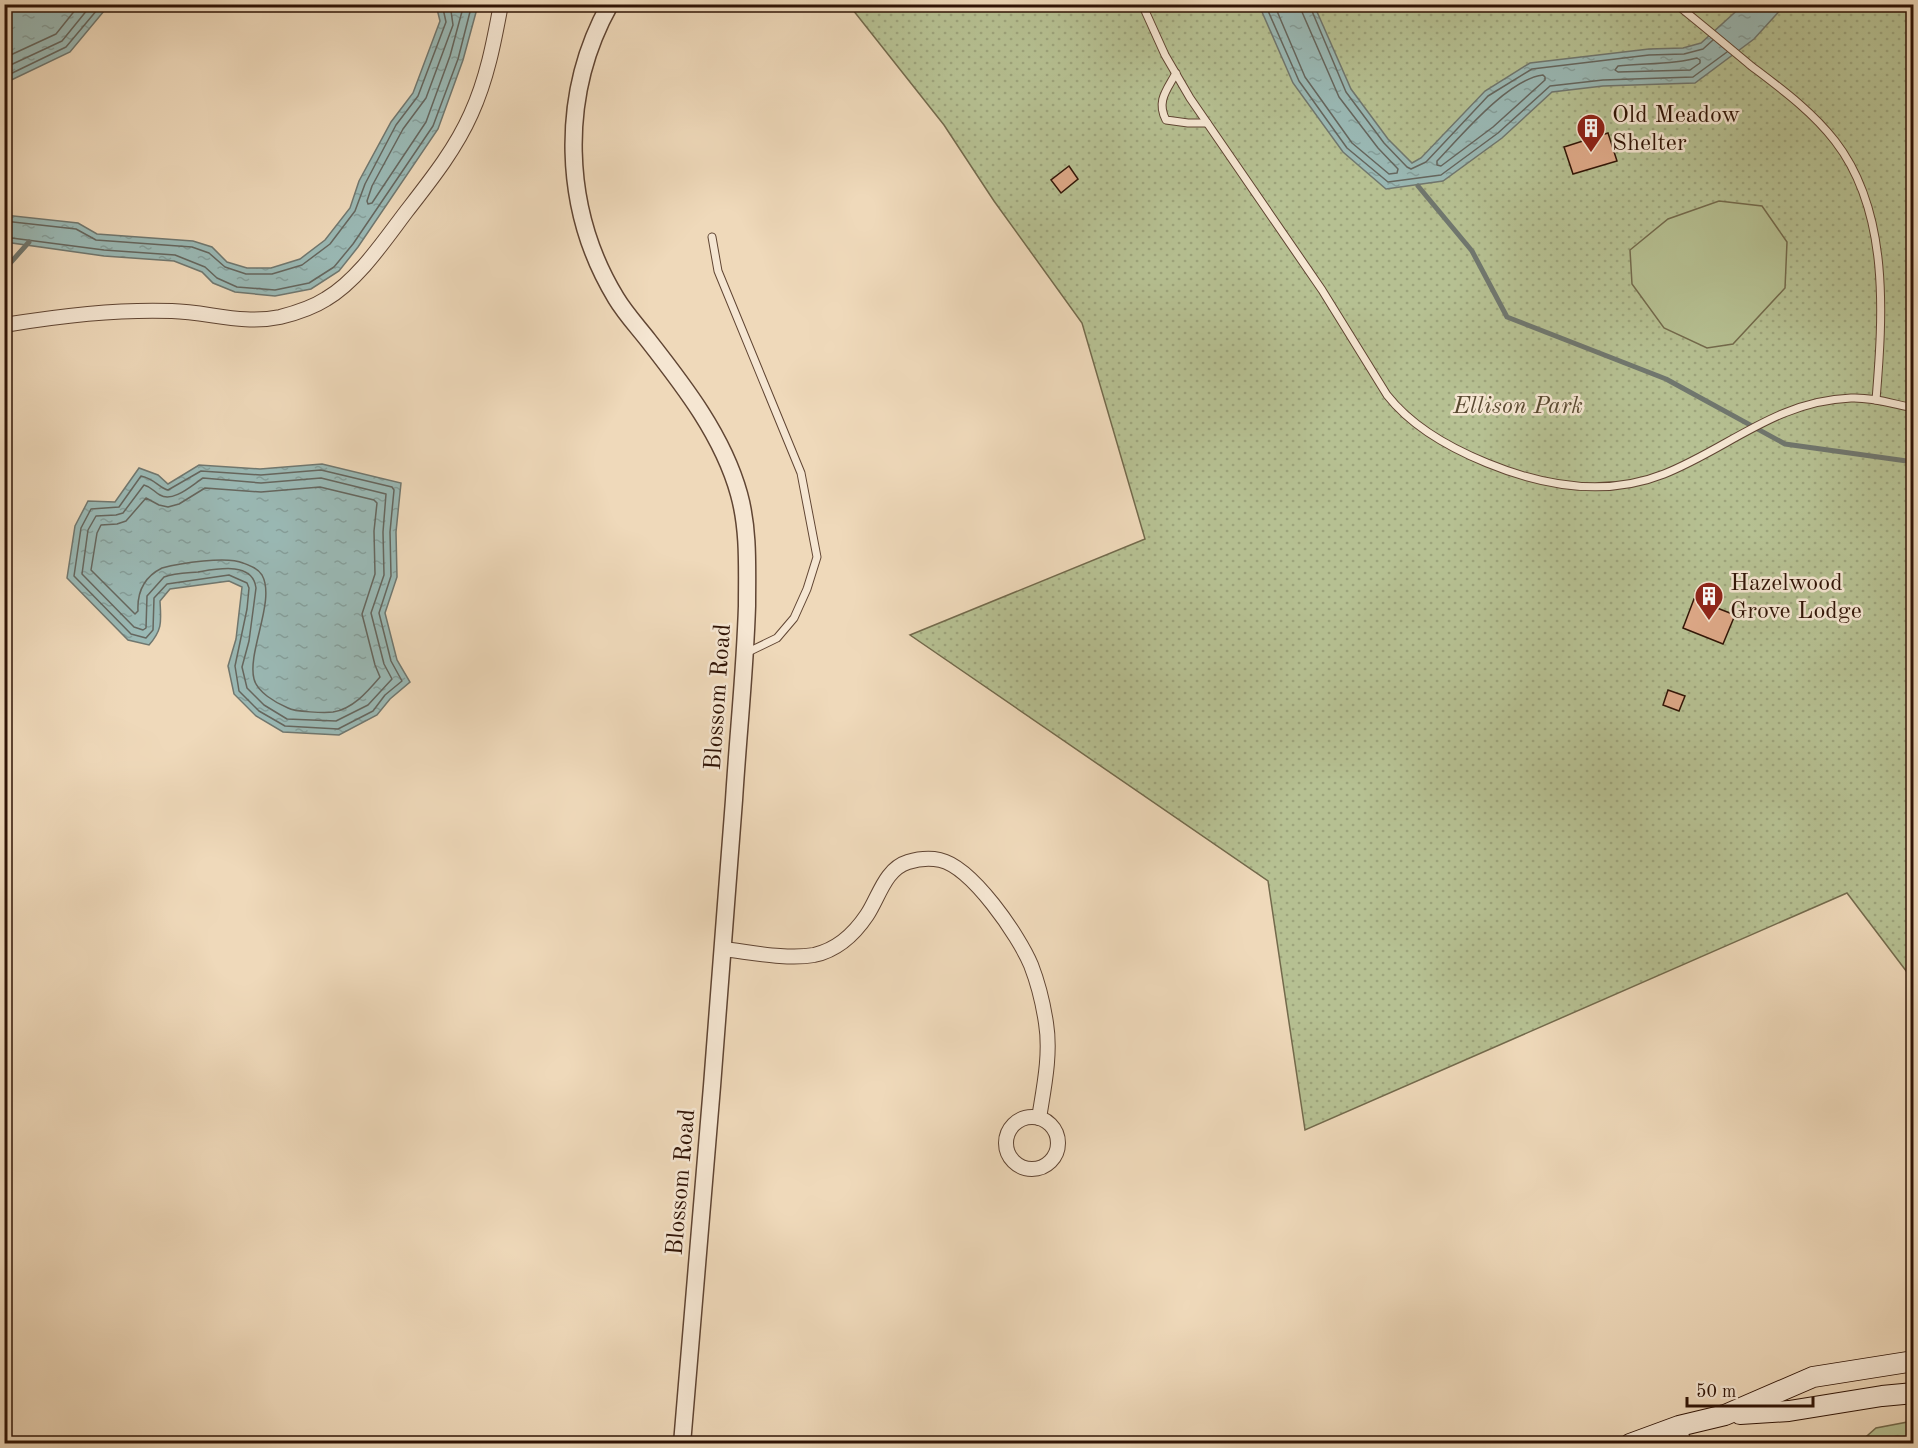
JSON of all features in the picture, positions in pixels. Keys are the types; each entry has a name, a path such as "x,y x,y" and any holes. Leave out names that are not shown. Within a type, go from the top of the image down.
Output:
{"main road":[{"path":"1630,1443 1681,1435 1813,1377 1914,1361"},
{"path":"1725,1415 1789,1411 1914,1393"}],"street":[{"path":"4,325 62,316 173,311 238,320 260,320 306,309 327,299 344,286 381,246 434,176 456,142 481,89 490,60 501,4"},
{"name":"Blossom Road","path":"610,4 584,64 576,104 572,142 575,180 584,226 616,299 679,381 708,424 725,455 739,493 745,526 748,564 746,653 682,1443"},
{"path":"723,949 798,956 815,955 832,949 853,933 891,874 906,863 924,859 942,860 961,871 976,885 1007,925 1031,965 1047,1025 1048,1053 1039,1118"}],"lane":[{"path":"1142,4 1176,73 1207,123 1317,282 1387,395 1399,410 1424,429 1467,455 1514,474 1558,484 1592,488 1619,485 1664,474 1766,420 1805,405 1853,397 1914,408"},
{"path":"1676,4 1814,116 1835,141 1854,172 1874,230 1880,285 1880,353 1876,400"},
{"path":"1176,73 1161,99 1161,110 1166,120 1207,123"},
{"path":"712,237 718,271 801,473 817,557 807,589 794,618 777,638 746,653"}],"green space":[{"name":"Ellison Park","path":"849,5 1913,5 1913,980 1847,893 1305,1130 1268,881 910,635 1145,539 1082,323 994,201 944,125"},
{"path":"1719,201 1762,206 1787,242 1785,288 1733,344 1707,348 1664,328 1632,284 1630,250 1668,219"},
{"path":"1913,1421 1913,1443 1859,1443 1876,1428"}],"water":[{"path":"5,4 109,5 70,52 5,83"},
{"path":"436,5 478,5 463,60 438,129 358,247 339,271 311,289 275,296 235,292 213,283 202,272 174,261 104,256 5,242 5,215 78,223 97,234 193,241 212,247 227,262 247,268 271,268 300,259 325,240 350,208 359,181 391,122 413,93 440,21"},
{"path":"1259,5 1314,5 1351,89 1388,139 1412,163 1421,158 1485,91 1530,63 1649,49 1683,48 1701,43 1743,5 1785,5 1754,39 1695,83 1603,86 1552,92 1502,138 1443,181 1386,189 1343,152 1293,83"},
{"path":"322,464 401,483 396,532 397,577 385,613 397,660 410,682 390,699 377,715 339,735 283,732 256,716 234,694 228,666 236,639 242,587 229,581 170,589 160,601 160,624 157,634 149,645 128,640 67,578 75,526 88,501 115,502 139,468 158,475 168,484 199,465 260,469"}],"building":[{"name":"Old Meadow Shelter","path":"1608,133 1617,161 1573,174 1564,147"},
{"path":"1069,166 1078,179 1061,193 1051,180"},
{"name":"Hazelwood Grove Lodge","path":"1694,599 1735,615 1723,644 1683,628"},
{"path":"1668,690 1685,696 1679,711 1663,705"}],"waterway":[{"path":"1418,186 1472,251 1507,317 1666,379 1785,444 1914,462"},
{"path":"4,270 29,242"}],"place":[{"name":"Old Meadow Shelter","path":"1591,154"},
{"name":"Hazelwood Grove Lodge","path":"1709,622"}]}
